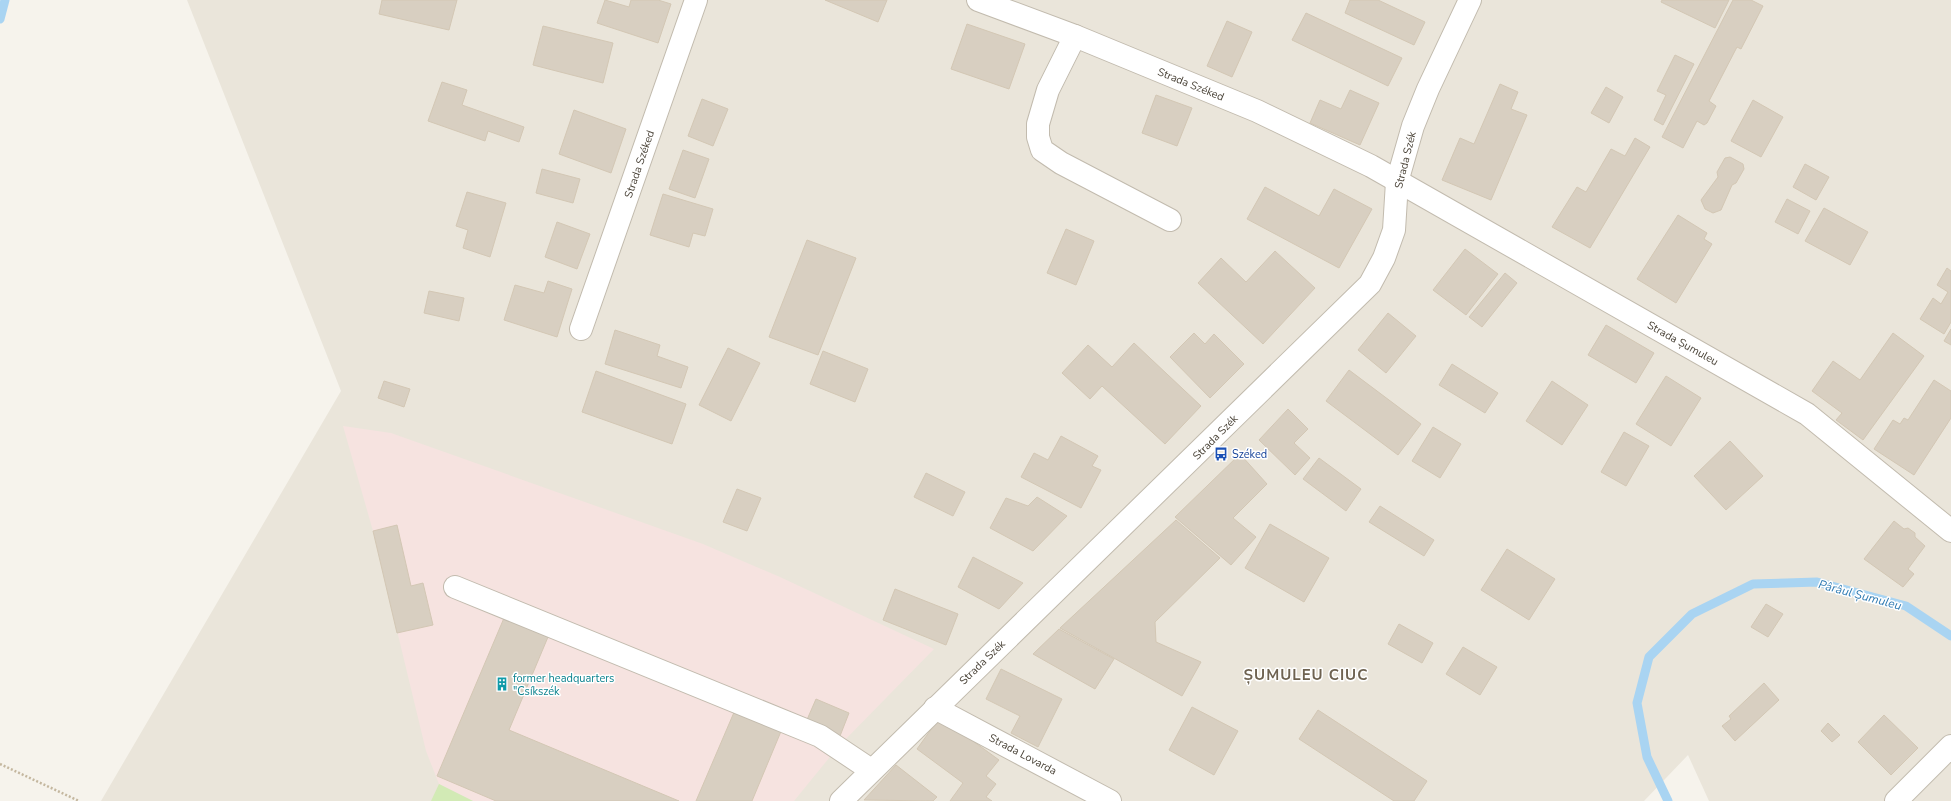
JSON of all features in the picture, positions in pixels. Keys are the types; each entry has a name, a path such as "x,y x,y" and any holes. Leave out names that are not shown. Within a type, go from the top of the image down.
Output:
{"street":[{"name":"Strada Széked","path":"581,329 696,0"},
{"name":"Strada Széked","path":"978,0 1076,36 1257,111 1371,166 1397,182"},
{"name":"Strada Szék","path":"841,801 871,770 1164,487 1370,284 1384,258 1394,230 1397,182 1413,126 1428,88 1470,0"},
{"path":"1076,36 1048,90 1038,124 1038,138 1042,150 1061,163 1170,220"},
{"name":"Strada Șumuleu","path":"1397,182 1807,414 1951,531"},
{"path":"455,587 820,736 871,770"},
{"name":"Strada Lovarda","path":"935,708 1110,801"},
{"path":"1896,801 1951,746"}],"path":[{"path":"0,764 79,801"}],"shaded area":[{"path":"187,0 1951,0 1951,801 1709,801 1688,755 1644,801 101,801 341,391"},
{"path":"343,426 391,433 703,544 780,577 934,649 838,747 794,801 473,801 439,784 426,751 373,531"}],"green space":[{"path":"439,784 473,801 431,801"}],"building":[{"path":"382,0 457,0 449,30 379,14"},
{"path":"605,0 629,7 631,0 658,0 671,4 658,43 597,23"},
{"path":"825,0 887,0 878,22"},
{"path":"1350,0 1378,0 1425,22 1414,45 1345,13"},
{"path":"1662,0 1729,0 1715,28 1661,2"},
{"path":"1733,0 1751,0 1763,6 1741,49 1737,47 1709,101 1716,106 1707,123 1704,125 1697,121 1683,148 1662,137"},
{"path":"1306,13 1402,58 1388,86 1292,40"},
{"path":"1227,21 1252,32 1232,77 1207,66"},
{"path":"967,24 1025,44 1009,89 951,69"},
{"path":"543,26 613,43 603,83 533,65"},
{"path":"1675,55 1694,64 1663,125 1654,120 1666,95 1657,91"},
{"path":"442,82 467,90 462,105 524,127 519,142 488,131 485,141 428,121"},
{"path":"1500,84 1518,92 1511,109 1527,115 1491,200 1442,180 1460,138 1474,144"},
{"path":"1606,87 1623,97 1609,123 1591,113"},
{"path":"1350,90 1379,103 1360,145 1310,123 1320,100 1341,109"},
{"path":"1156,95 1192,108 1177,146 1142,133"},
{"path":"702,99 728,109 713,146 688,136"},
{"path":"1753,100 1783,117 1761,157 1731,141"},
{"path":"574,110 626,129 611,173 559,154"},
{"path":"1635,138 1650,147 1590,248 1552,227 1577,187 1586,192 1611,149 1625,156"},
{"path":"683,150 709,159 695,198 669,189"},
{"path":"1730,157 1743,164 1744,169 1736,183 1732,185 1721,210 1713,213 1705,209 1701,200 1718,177 1717,172 1725,158"},
{"path":"1805,164 1829,177 1816,200 1793,187"},
{"path":"542,169 580,179 573,203 536,193"},
{"path":"1265,187 1319,216 1334,189 1372,209 1339,268 1247,219"},
{"path":"467,192 506,203 490,257 463,248 468,230 456,226"},
{"path":"663,194 713,209 705,236 693,233 689,247 650,235"},
{"path":"1787,199 1810,211 1798,234 1775,222"},
{"path":"1824,208 1868,232 1850,265 1805,241"},
{"path":"1678,215 1707,233 1704,239 1712,244 1676,303 1637,279"},
{"path":"557,222 590,234 577,269 545,257"},
{"path":"1066,229 1094,241 1076,285 1047,273"},
{"path":"807,240 856,258 818,355 769,337"},
{"path":"1465,249 1498,274 1466,315 1433,290"},
{"path":"1275,251 1315,288 1263,344 1198,283 1221,258 1246,282"},
{"path":"1947,268 1951,271 1951,322 1944,334 1920,319 1933,298 1941,304 1948,292 1937,285"},
{"path":"1505,273 1517,283 1482,327 1469,317"},
{"path":"548,281 572,289 557,337 504,320 515,285 544,293"},
{"path":"429,291 464,298 459,321 424,313"},
{"path":"1388,313 1416,336 1386,373 1358,350"},
{"path":"1606,325 1654,353 1636,383 1588,355"},
{"path":"1951,329 1951,345 1944,341"},
{"path":"615,330 660,345 657,356 688,367 681,388 605,364"},
{"path":"1194,333 1205,344 1214,334 1244,364 1210,398 1170,357"},
{"path":"1893,333 1924,356 1863,440 1836,420 1842,413 1812,391 1833,361 1860,380"},
{"path":"1134,343 1201,406 1165,444 1102,386 1090,399 1062,373 1088,345 1112,367"},
{"path":"728,348 760,363 731,421 699,405"},
{"path":"823,351 868,369 855,402 810,384"},
{"path":"1452,364 1498,393 1485,413 1439,385"},
{"path":"1349,370 1421,424 1398,455 1326,401"},
{"path":"596,371 686,404 672,444 582,412"},
{"path":"1666,376 1701,398 1671,446 1636,424"},
{"path":"1934,380 1951,391 1951,418 1914,475 1874,449 1893,420 1900,424 1904,418 1908,420"},
{"path":"384,381 410,389 404,407 378,398"},
{"path":"1552,381 1588,405 1562,445 1526,421"},
{"path":"1288,409 1308,429 1294,443 1310,458 1295,475 1259,440"},
{"path":"1433,427 1461,444 1440,478 1412,461"},
{"path":"1624,432 1649,446 1626,486 1601,472"},
{"path":"1061,436 1098,456 1092,466 1101,470 1081,508 1021,477 1034,453 1048,460"},
{"path":"1730,441 1763,476 1726,510 1694,476"},
{"path":"1240,454 1267,484 1233,518 1256,537 1231,565 1175,517"},
{"path":"1319,458 1361,489 1346,511 1303,479"},
{"path":"926,473 965,492 953,516 914,497"},
{"path":"737,489 761,498 747,531 723,522"},
{"path":"1037,497 1067,516 1033,551 990,528 1006,498 1028,506"},
{"path":"1380,506 1434,540 1424,556 1369,522"},
{"path":"1176,520 1220,558 1155,622 1156,642 1201,662 1182,696 1060,628"},
{"path":"1894,521 1904,529 1908,528 1915,533 1915,537 1925,546 1908,569 1914,574 1903,587 1864,559"},
{"path":"1270,524 1329,558 1304,602 1245,568"},
{"path":"397,525 411,586 423,583 433,625 397,633 373,531"},
{"path":"1507,549 1555,579 1529,620 1481,590"},
{"path":"973,557 1023,583 999,609 958,587"},
{"path":"895,589 958,614 946,645 883,620"},
{"path":"1766,604 1783,614 1768,637 1751,627"},
{"name":"former headquarters \"Csíkszék","path":"504,618 548,637 509,730 679,801 496,801 437,776"},
{"path":"1399,624 1433,643 1422,663 1388,644"},
{"path":"1059,629 1114,659 1095,689 1033,654"},
{"path":"1463,647 1497,667 1480,695 1446,674"},
{"path":"1001,669 1062,699 1038,747 1011,733 1020,716 986,699"},
{"path":"1764,683 1779,700 1735,741 1722,726 1731,719 1729,716"},
{"path":"816,699 849,713 840,736 806,722"},
{"path":"1192,707 1238,731 1214,775 1169,750"},
{"path":"735,710 782,729 752,801 696,801"},
{"path":"1318,710 1427,781 1414,801 1394,801 1299,739"},
{"path":"1884,715 1918,748 1891,775 1858,742"},
{"path":"940,717 999,760 986,776 996,784 986,797 992,801 950,801 963,783 917,749"},
{"path":"1828,723 1840,735 1832,742 1821,731"},
{"path":"896,765 937,797 933,801 864,800"}],"waterway":[{"path":"0,19 5,0"},
{"name":"Pârâul Șumuleu","path":"1668,801 1647,757 1637,703 1649,657 1692,614 1753,584 1817,582 1906,606 1951,636"}],"place":[{"name":"Széked","path":"1221,454"},
{"name":"former headquarters \"Csíkszék","path":"502,684"}],"district":[{"name":"ȘUMULEU CIUC","path":"1306,675"}]}
